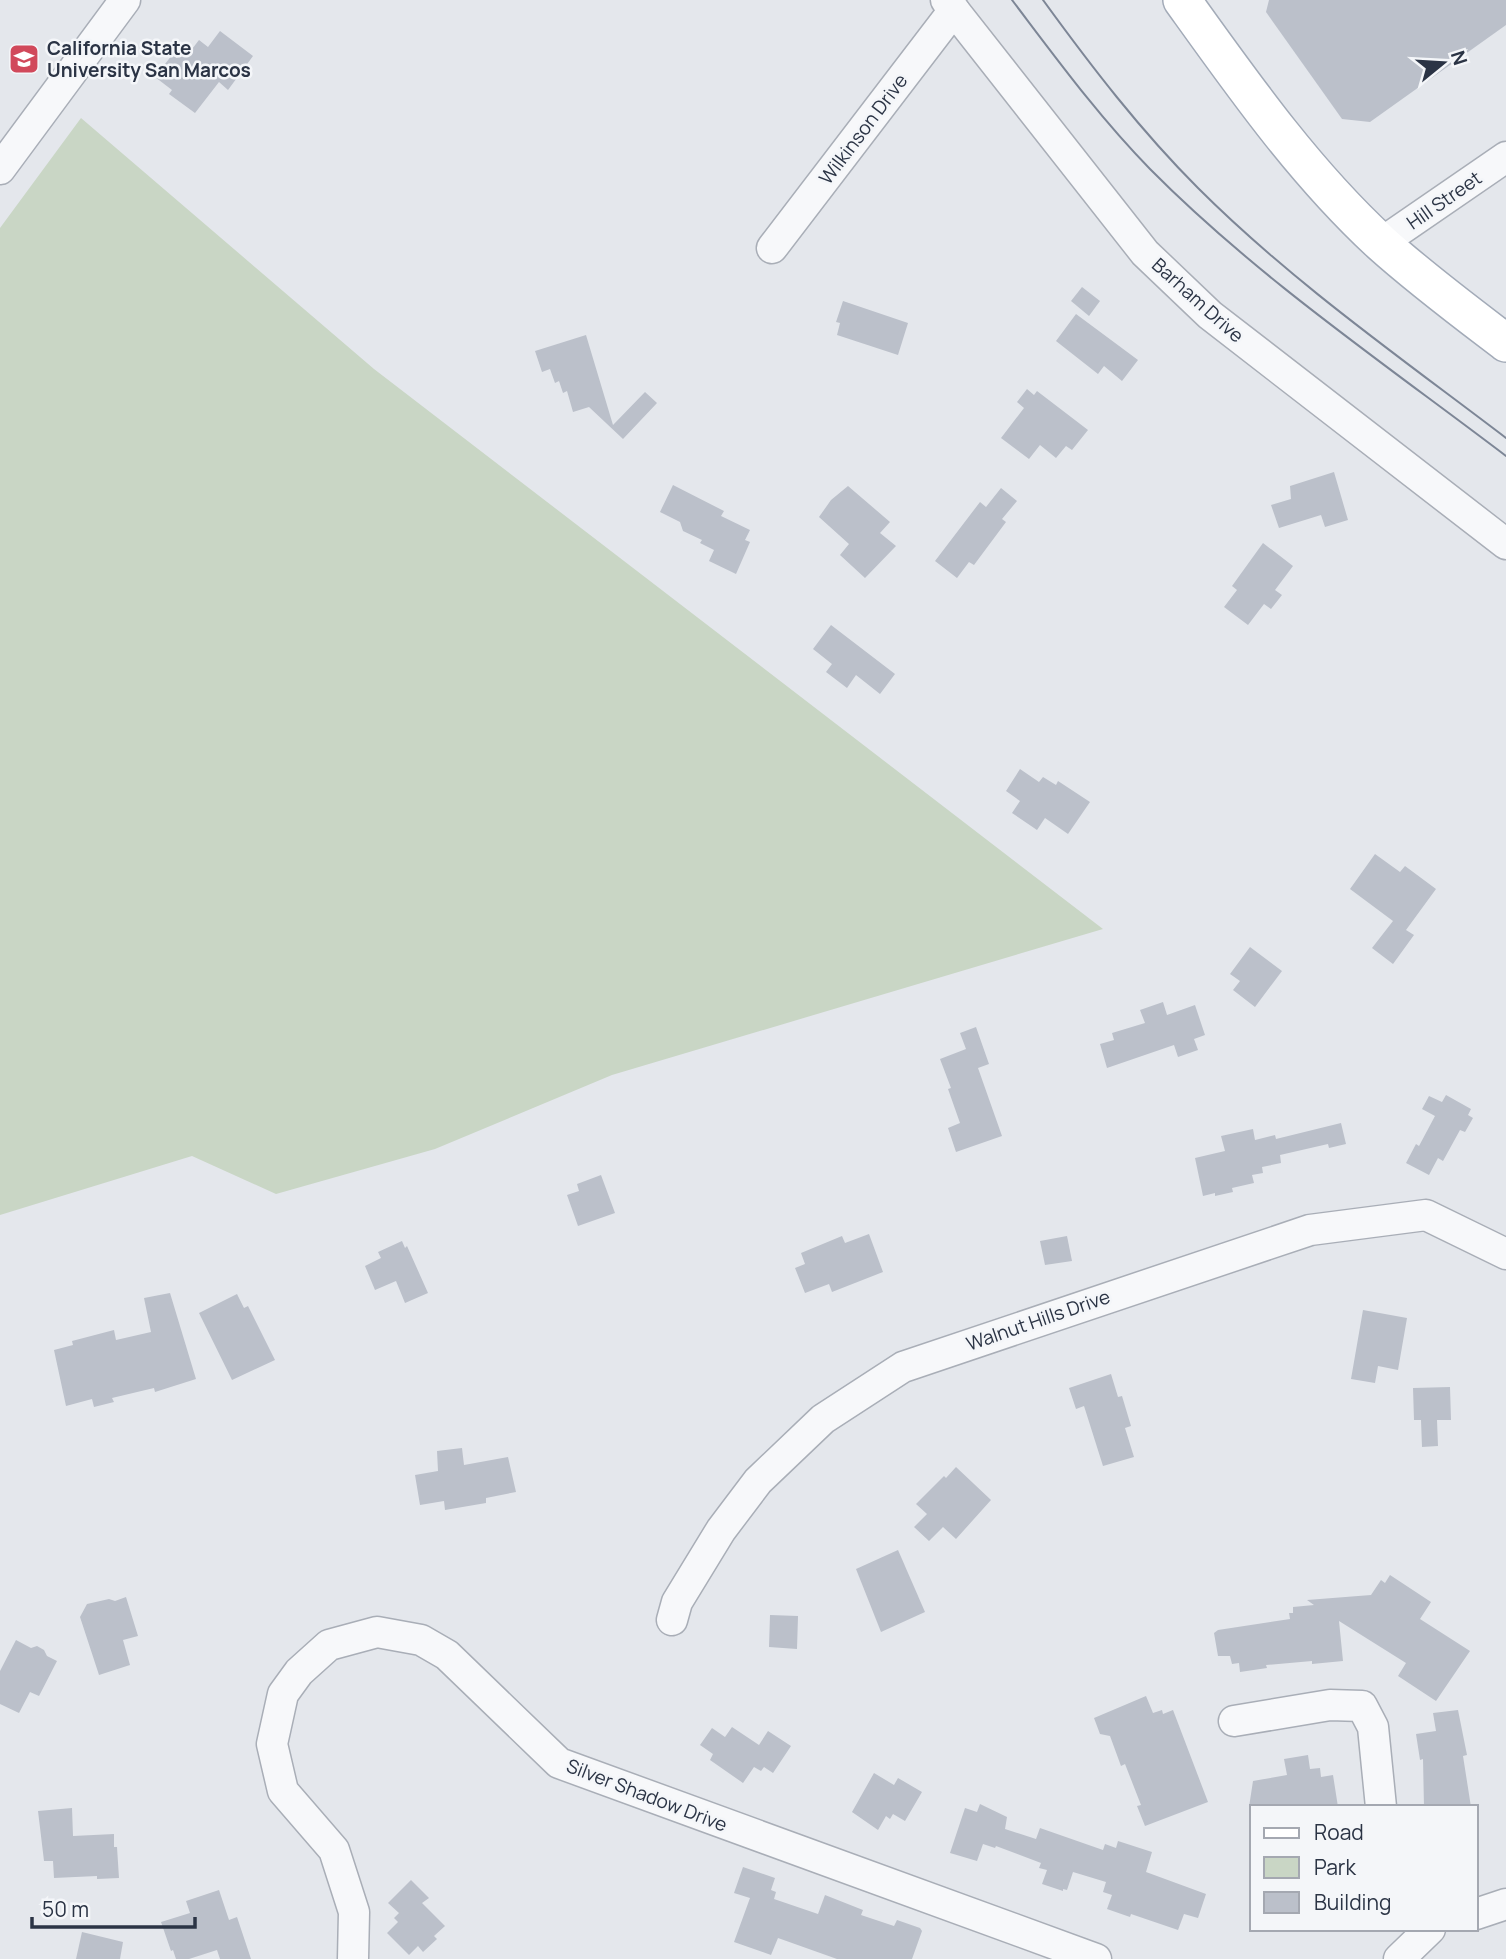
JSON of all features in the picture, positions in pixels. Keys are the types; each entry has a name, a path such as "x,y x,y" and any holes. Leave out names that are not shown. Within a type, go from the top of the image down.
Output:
{"main road":[{"path":"1182,0 1259,107 1343,205 1381,243 1506,343"}],"street":[{"path":"0,169 125,0"},
{"name":"Wilkinson Drive","path":"772,248 950,5"},
{"name":"Barham Drive","path":"950,5 1145,253 1219,322 1506,544"},
{"name":"Hill Street","path":"1381,243 1506,157"},
{"name":"Walnut Hills Drive","path":"672,1620 677,1602 721,1530 758,1481 823,1419 902,1367 1310,1230 1426,1215 1506,1254"},
{"name":"Silver Shadow Drive","path":"353,1959 354,1912 334,1850 283,1791 272,1744 283,1694 299,1672 329,1645 377,1632 421,1640 447,1655 559,1763 1096,1959"},
{"path":"1234,1721 1330,1705 1362,1706 1373,1727 1381,1805"},
{"path":"1478,1913 1506,1905"},
{"path":"1394,1931 1398,1959"},
{"path":"1398,1959 1428,1931"}],"green space":[{"path":"81,118 374,369 1103,929 612,1075 435,1149 276,1194 192,1156 0,1215 0,228"}],"building":[{"path":"1269,0 1506,0 1506,25 1370,122 1342,119 1266,12"},
{"path":"220,31 253,56 228,90 219,82 195,113 169,94 172,90 155,77 172,55 177,58 184,49 189,53 199,40 208,47"},
{"path":"1082,287 1100,301 1089,316 1071,301"},
{"path":"843,301 908,323 898,355 837,335 840,323 836,322"},
{"path":"1076,314 1138,360 1122,381 1104,366 1098,374 1056,341"},
{"path":"586,335 613,425 645,392 657,403 623,439 589,407 573,412 567,391 563,393 559,381 555,383 550,369 542,372 535,351"},
{"path":"1027,389 1034,395 1037,391 1088,430 1072,450 1066,446 1056,458 1040,445 1029,459 1001,438 1024,408 1017,402"},
{"path":"1334,472 1348,520 1325,527 1321,515 1279,528 1271,505 1291,499 1290,486"},
{"path":"673,485 724,511 721,516 750,530 745,540 750,542 736,574 709,561 714,550 700,543 702,540 683,531 680,522 660,512"},
{"path":"848,486 890,522 880,533 896,546 865,578 840,555 849,544 819,517 831,500"},
{"path":"1001,488 1017,501 1002,519 1006,522 974,565 969,562 957,578 935,561 980,502 986,507"},
{"path":"1263,543 1293,566 1275,590 1282,595 1271,609 1264,604 1248,625 1224,607 1237,590 1232,586"},
{"path":"831,625 895,674 880,694 856,675 847,688 826,672 832,664 813,649"},
{"path":"1020,769 1039,782 1043,777 1056,785 1058,781 1090,802 1068,834 1045,818 1037,830 1012,813 1020,801 1006,791"},
{"path":"1375,854 1400,872 1405,866 1436,889 1406,930 1414,935 1393,964 1372,948 1393,921 1350,889"},
{"path":"1250,947 1282,971 1255,1007 1233,990 1240,981 1230,974"},
{"path":"1163,1002 1167,1015 1195,1005 1205,1035 1194,1039 1198,1050 1178,1057 1174,1045 1107,1068 1100,1044 1114,1040 1112,1033 1145,1023 1140,1010"},
{"path":"976,1027 989,1064 978,1068 1002,1136 956,1152 948,1128 960,1123 940,1059 966,1049 960,1033"},
{"path":"1446,1095 1471,1109 1468,1115 1473,1118 1465,1132 1460,1130 1443,1161 1438,1158 1429,1175 1406,1163 1416,1144 1419,1146 1435,1116 1422,1109 1429,1096 1442,1102"},
{"path":"1341,1123 1346,1144 1329,1148 1328,1144 1280,1155 1281,1163 1262,1167 1263,1173 1252,1175 1254,1183 1232,1188 1233,1192 1203,1196 1195,1158 1225,1151 1221,1136 1253,1129 1255,1140 1275,1135 1276,1139"},
{"path":"601,1175 615,1213 578,1226 567,1195 579,1191 577,1184"},
{"path":"869,1234 883,1272 832,1292 829,1284 805,1293 795,1268 805,1264 801,1253 842,1236 845,1243"},
{"path":"1067,1236 1072,1261 1045,1265 1040,1241"},
{"path":"402,1241 405,1248 407,1246 428,1293 405,1303 396,1281 375,1290 365,1266 381,1258 378,1252"},
{"path":"170,1293 196,1379 155,1392 154,1388 112,1398 114,1402 94,1407 92,1399 66,1406 54,1350 73,1345 72,1341 114,1330 116,1340 151,1332 144,1298"},
{"path":"237,1294 244,1308 248,1306 275,1360 232,1380 199,1313"},
{"path":"1363,1310 1407,1318 1398,1370 1378,1366 1375,1383 1351,1379"},
{"path":"1111,1374 1118,1397 1122,1396 1131,1426 1125,1428 1134,1457 1103,1466 1084,1406 1076,1409 1069,1388"},
{"path":"1450,1387 1451,1420 1437,1420 1438,1446 1422,1447 1421,1420 1414,1420 1413,1388"},
{"path":"462,1448 464,1465 508,1457 516,1492 486,1498 486,1503 445,1510 444,1501 420,1505 415,1475 438,1471 437,1451"},
{"path":"956,1467 991,1500 956,1539 943,1527 929,1541 914,1527 927,1514 916,1504"},
{"path":"898,1550 925,1612 881,1632 856,1569"},
{"path":"1390,1575 1431,1602 1420,1619 1470,1651 1436,1701 1398,1676 1406,1663 1339,1621 1343,1661 1266,1665 1267,1668 1240,1672 1239,1663 1232,1664 1230,1656 1218,1656 1214,1633 1218,1630 1290,1619 1289,1613 1293,1613 1293,1607 1314,1605 1307,1600 1371,1595 1381,1580 1385,1583"},
{"path":"126,1597 138,1636 123,1640 130,1665 99,1675 80,1617 87,1604"},
{"path":"770,1615 798,1616 797,1649 769,1647"},
{"path":"16,1640 31,1648 37,1646 57,1661 39,1696 30,1692 19,1713 0,1704 0,1671"},
{"path":"1146,1696 1153,1713 1162,1710 1163,1714 1173,1710 1208,1802 1145,1826 1137,1806 1141,1805 1125,1764 1121,1766 1110,1736 1100,1734 1094,1718"},
{"path":"1458,1710 1467,1755 1463,1756 1471,1805 1424,1805 1423,1759 1420,1760 1416,1734 1436,1731 1433,1713"},
{"path":"732,1727 759,1745 768,1731 791,1746 773,1773 764,1767 761,1771 754,1767 743,1783 710,1760 713,1754 700,1745 712,1728 725,1737"},
{"path":"1308,1755 1310,1769 1320,1768 1321,1777 1333,1775 1338,1805 1249,1807 1253,1781 1287,1775 1284,1759"},
{"path":"874,1773 894,1785 898,1778 922,1792 905,1821 893,1814 890,1819 886,1816 878,1830 852,1812"},
{"path":"980,1804 1007,1817 1005,1829 1036,1839 1040,1828 1103,1850 1105,1844 1116,1848 1118,1841 1152,1852 1146,1872 1206,1894 1198,1918 1184,1914 1178,1930 1107,1909 1112,1895 1103,1892 1106,1882 1073,1872 1067,1890 1063,1891 1042,1884 1047,1870 1039,1868 1041,1863 996,1846 995,1848 983,1844 977,1861 950,1853 965,1808 977,1812"},
{"path":"72,1808 73,1836 114,1834 119,1878 54,1878 53,1861 44,1861 38,1811"},
{"path":"743,1867 775,1878 771,1890 776,1892 774,1899 818,1914 825,1895 863,1910 861,1915 894,1926 897,1920 920,1928 922,1931 912,1959 837,1959 778,1938 771,1955 734,1942 750,1898 734,1893"},
{"path":"411,1880 429,1898 422,1903 445,1926 434,1936 437,1939 423,1952 418,1946 409,1955 387,1933 398,1922 394,1918 399,1913 388,1903"},
{"path":"219,1890 229,1920 237,1917 251,1959 220,1959 217,1950 189,1959 176,1959 161,1922 190,1913 186,1901"},
{"path":"82,1932 123,1942 120,1959 76,1959"}],"tram line":[{"path":"1012,0 1113,129 1191,209 1278,283 1506,456"},
{"path":"1043,0 1136,120 1198,188 1271,255 1347,318 1506,438"}],"place":[{"name":"California State University San Marcos","path":"24,59"}]}
